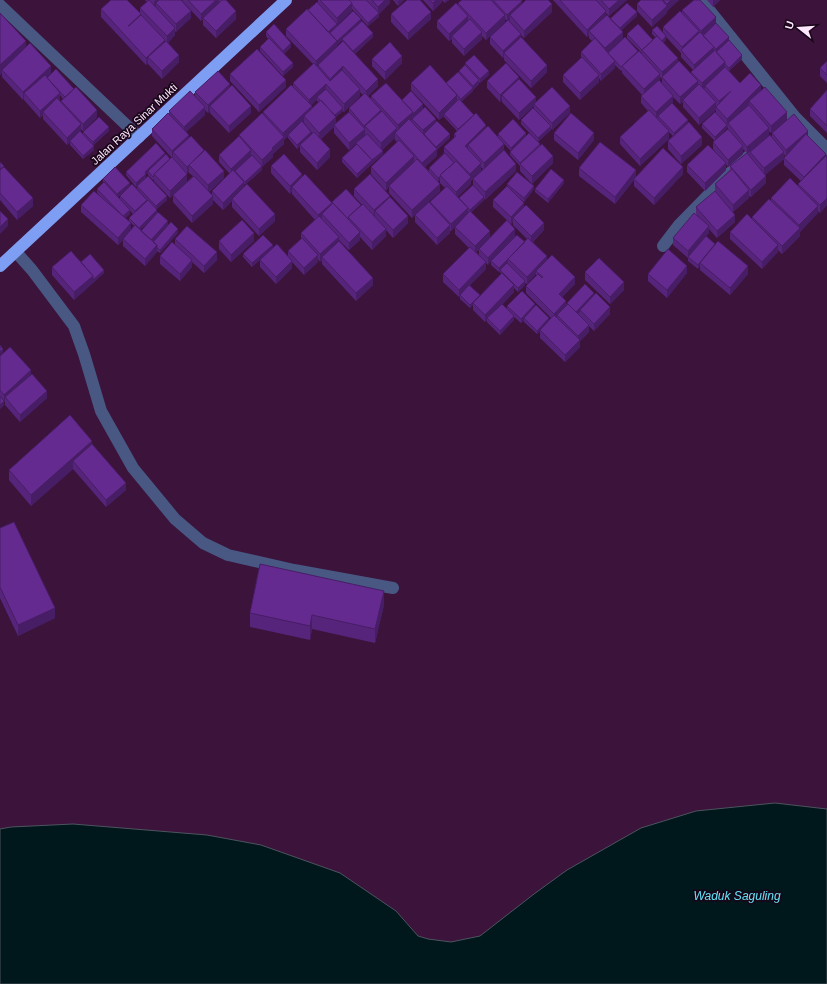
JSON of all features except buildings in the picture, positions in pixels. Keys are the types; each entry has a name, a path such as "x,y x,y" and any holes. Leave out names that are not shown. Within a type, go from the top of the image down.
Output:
{"highway":[{"name":"Jalan Raya Sinar Mukti","path":"0,266 286,0"}],"street":[{"path":"700,0 795,117 827,149"},
{"path":"0,5 138,137"},
{"path":"783,127 795,117"},
{"path":"662,246 679,225 730,173 754,150 772,136"},
{"path":"16,252 32,270 74,326 84,354 100,411 133,468 175,519 203,543 228,555 294,570 393,588"}],"water":[{"name":"Waduk Saguling","path":"775,803 827,809 827,984 0,984 0,829 11,827 73,824 207,835 261,845 340,873 396,911 418,936 451,942 480,936 567,870 641,828 696,811"}]}
